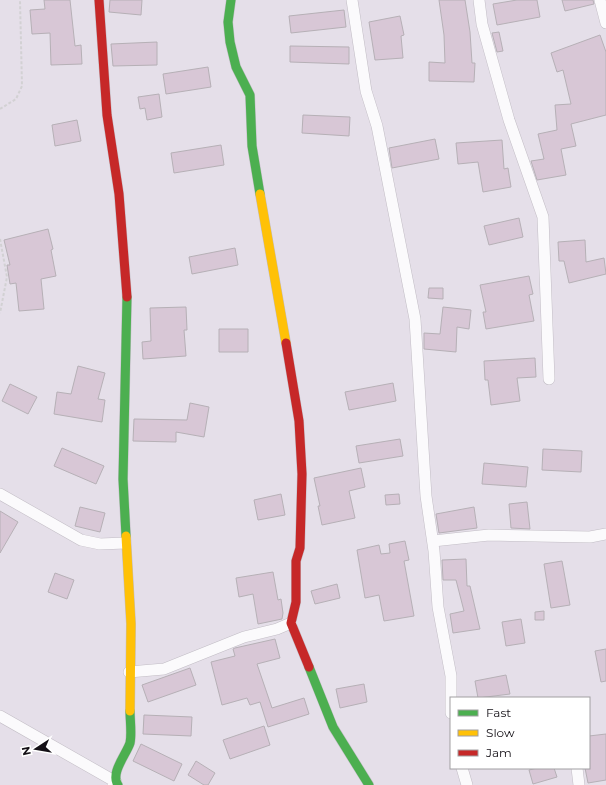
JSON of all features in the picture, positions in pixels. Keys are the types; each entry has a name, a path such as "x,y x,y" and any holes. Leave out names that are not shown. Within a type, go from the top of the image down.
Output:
{"street":[{"path":"100,0 107,108 119,194 128,306 126,403 123,450 126,543 131,624 129,672 130,742 116,773 116,784"},
{"path":"231,0 228,22 230,42 236,67 250,95 252,146 300,421 302,474 300,548 295,569 296,602 291,623 333,727 369,785"},
{"path":"352,0 366,91 377,126 415,318 426,496 433,541 438,607 451,676 451,697"},
{"path":"479,0 482,24 509,120 543,217 549,379"},
{"path":"600,0 606,23"},
{"path":"0,494 82,540 100,544 126,543"},
{"path":"433,541 489,534 590,537 606,534"},
{"path":"129,672 164,670 244,638 277,629 291,623"},
{"path":"0,716 116,784"},
{"path":"462,769 467,785"},
{"path":"577,769 579,785"}],"path":[{"path":"0,110 16,99 22,86 20,0"},
{"path":"0,239 7,276 0,313"}],"building":[{"path":"44,0 70,0 75,46 81,45 82,64 51,65 50,33 32,34 30,10 45,9"},
{"path":"110,0 142,0 141,15 109,12"},
{"path":"439,0 465,0 470,32 472,63 475,63 474,82 429,81 429,62 445,63 444,35"},
{"path":"517,0 537,0 540,17 497,25 493,4"},
{"path":"562,0 593,0 594,4 565,11"},
{"path":"344,10 346,27 291,33 289,16"},
{"path":"400,16 404,35 401,36 403,58 375,60 369,22"},
{"path":"499,32 503,51 497,52 492,33"},
{"path":"600,35 606,52 606,115 571,124 576,146 561,149 566,175 537,180 531,161 544,159 538,134 557,130 555,105 571,104 563,70 557,72 551,53"},
{"path":"157,42 157,65 113,66 111,44"},
{"path":"290,46 349,47 349,64 290,62"},
{"path":"208,67 211,87 166,94 163,74"},
{"path":"159,94 162,117 147,120 145,108 140,109 138,97"},
{"path":"303,115 350,117 349,136 302,133"},
{"path":"77,120 81,141 55,146 52,125"},
{"path":"435,139 439,159 392,168 389,148"},
{"path":"502,140 504,169 508,168 511,187 483,192 478,162 458,164 456,143"},
{"path":"221,145 224,165 174,173 171,153"},
{"path":"519,218 523,237 489,245 484,226"},
{"path":"48,229 53,249 51,250 56,276 41,279 44,309 19,311 16,283 10,284 7,265 10,265 4,240"},
{"path":"585,240 586,262 604,258 606,274 569,283 564,261 559,261 558,242"},
{"path":"235,248 238,265 192,274 189,257"},
{"path":"529,276 533,294 529,295 534,321 486,329 483,312 486,312 480,285"},
{"path":"429,288 443,288 443,299 428,298"},
{"path":"186,307 187,330 184,330 186,356 143,359 142,342 151,341 150,308"},
{"path":"443,307 471,310 469,329 457,327 456,352 424,349 424,333 440,334"},
{"path":"219,329 248,329 248,352 219,352"},
{"path":"535,358 536,377 517,378 520,401 491,405 488,380 485,380 484,361"},
{"path":"78,366 105,373 98,399 105,400 102,422 54,414 57,392 71,394"},
{"path":"393,383 396,401 349,410 345,392"},
{"path":"10,384 37,397 28,414 2,401"},
{"path":"190,403 209,407 204,437 176,432 176,442 133,441 134,419 187,420"},
{"path":"400,439 403,456 359,463 356,446"},
{"path":"62,448 104,466 96,484 54,466"},
{"path":"543,449 582,451 581,472 542,470"},
{"path":"484,463 528,467 526,487 482,484"},
{"path":"361,468 365,487 349,491 355,518 322,525 318,506 320,506 314,478"},
{"path":"281,494 285,515 258,520 254,500"},
{"path":"399,494 400,504 386,505 385,495"},
{"path":"527,502 530,529 511,528 509,504"},
{"path":"80,507 105,513 100,532 75,526"},
{"path":"474,507 477,528 439,533 436,514"},
{"path":"0,511 18,522 0,553"},
{"path":"405,541 409,560 404,561 414,616 384,621 379,595 365,598 357,550 379,545 381,554 390,553 389,544"},
{"path":"466,559 467,586 470,586 480,629 453,633 450,614 464,611 456,580 443,580 442,560"},
{"path":"562,561 570,605 551,608 544,564"},
{"path":"273,572 278,600 281,599 283,613 282,619 258,624 253,594 239,597 236,578"},
{"path":"55,573 74,580 67,599 48,592"},
{"path":"337,584 340,598 315,604 311,591"},
{"path":"544,611 544,620 535,620 535,612"},
{"path":"521,619 525,643 506,646 502,622"},
{"path":"275,639 280,658 257,664 272,708 304,698 309,714 268,727 260,702 250,705 247,698 222,705 211,662 235,656 233,649 235,648"},
{"path":"606,649 606,681 601,682 595,651"},
{"path":"190,668 196,685 148,702 142,685"},
{"path":"506,675 510,694 478,697 475,681"},
{"path":"364,684 367,702 340,708 336,689"},
{"path":"144,715 192,717 191,736 143,734"},
{"path":"264,726 270,745 230,759 223,740"},
{"path":"606,734 606,780 588,783 585,769 590,769 590,736"},
{"path":"141,744 182,764 174,781 133,761"},
{"path":"196,761 215,773 208,785 204,785 188,775"},
{"path":"554,769 557,777 533,784 529,770"}],"traffic: fast":[{"path":"231,0 228,22 230,42 236,67 250,95 252,146 260,194"},
{"path":"126,536 123,479 127,297"},
{"path":"309,667 333,727 369,785"},
{"path":"118,785 116,780 117,770 131,739 130,711"}],"traffic: slow":[{"path":"260,194 286,343"},
{"path":"126,536 131,624 130,711"}],"traffic: jam":[{"path":"99,0 107,115 119,194 127,297"},
{"path":"286,343 299,421 302,474 300,548 296,561 296,602 291,623 309,667"}]}
